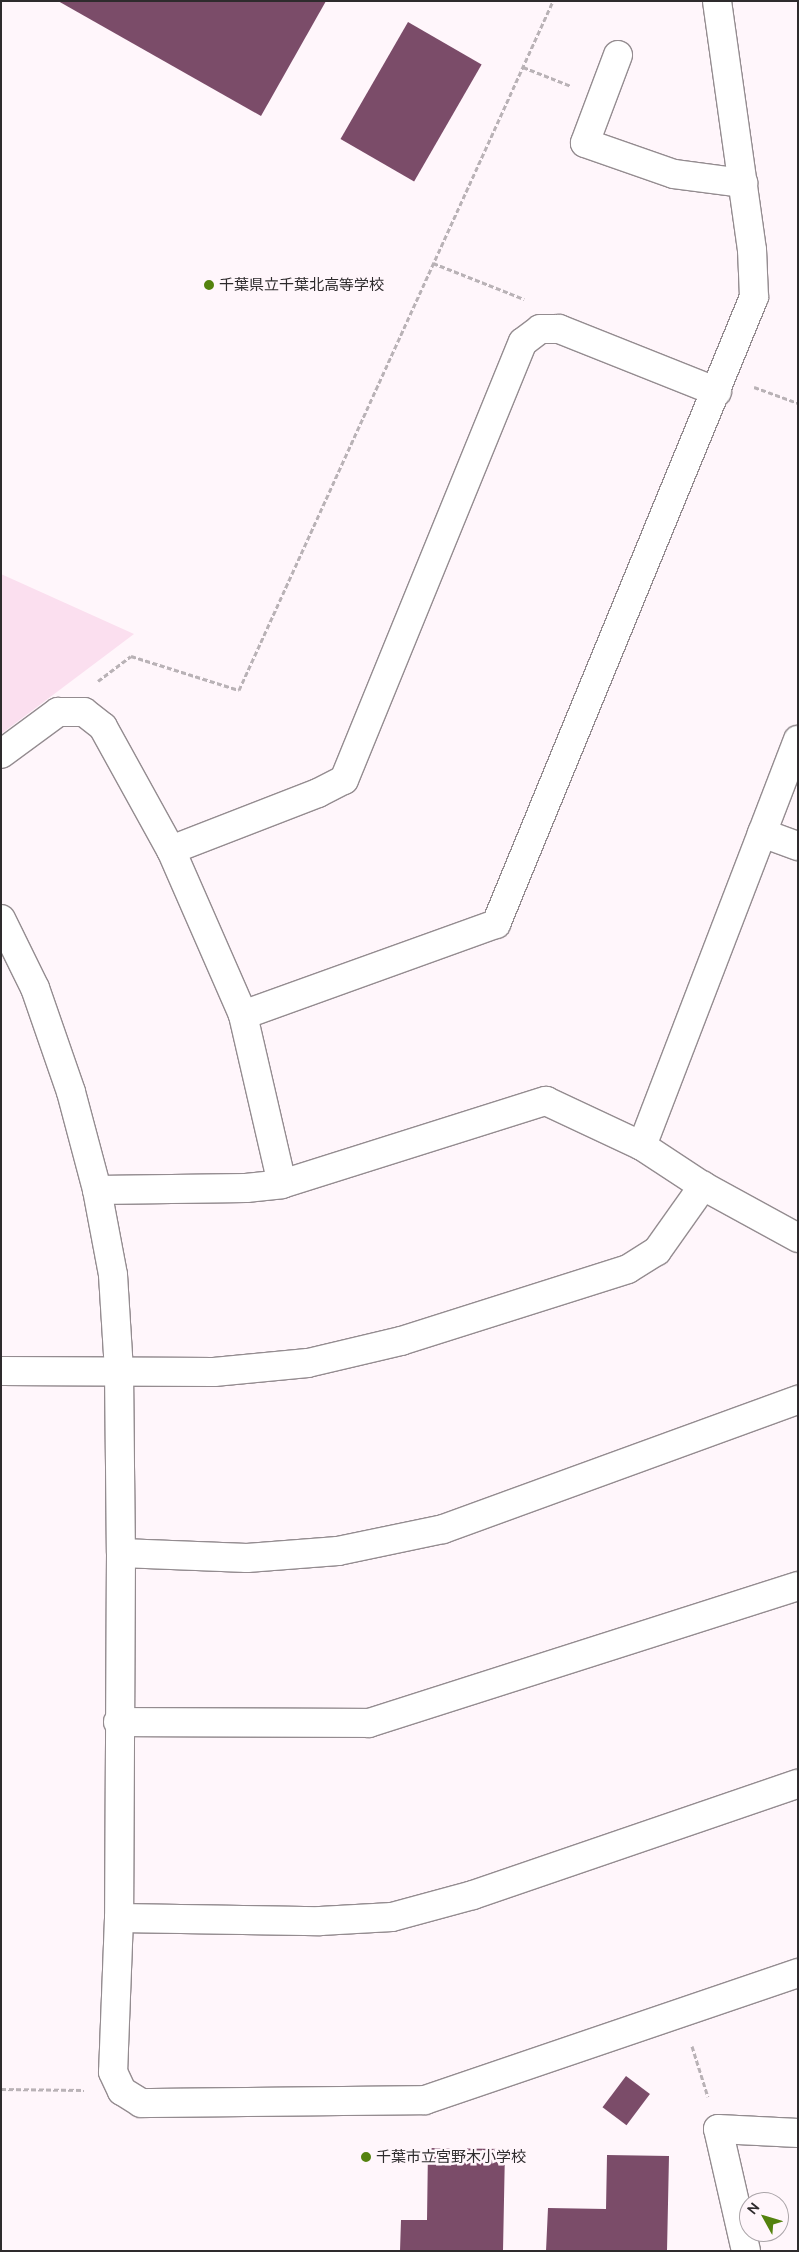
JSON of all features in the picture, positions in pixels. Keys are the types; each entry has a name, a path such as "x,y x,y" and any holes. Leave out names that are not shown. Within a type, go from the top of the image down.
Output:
{"street":[{"path":"243,1015 496,924 720,384 754,297 752,250 717,1"},
{"path":"618,55 585,143 674,174 743,182"},
{"path":"172,850 318,793 344,780 523,342 540,329 559,329 720,384"},
{"path":"1,754 58,712 84,712 103,727 172,850 243,1015 282,1184"},
{"path":"642,1146 798,740"},
{"path":"762,833 798,846"},
{"path":"1,919 38,998 71,1092 97,1190 113,1276 119,1370 122,1553 118,1722 119,1918 113,2072 122,2090 141,2103 425,2100 682,2015 798,1973"},
{"path":"97,1190 282,1184 546,1101 642,1146 703,1186 798,1238"},
{"path":"1,1371 119,1370 214,1372 298,1364 401,1341 628,1269 657,1251 703,1186"},
{"path":"122,1553 247,1558 338,1551 443,1529 798,1400"},
{"path":"118,1722 369,1723 798,1586"},
{"path":"119,1918 320,1921 392,1917 473,1896 798,1784"},
{"path":"746,2251 718,2128 798,2133"}],"path":[{"path":"58,712 131,656 239,690 553,1"},
{"path":"523,67 602,97"},
{"path":"720,384 798,403"},
{"path":"682,2015 718,2128"},
{"path":"1,2089 122,2090"}],"shaded area":[{"path":"1,574 134,634 1,734"}],"building":[{"path":"58,1 326,1 261,116"},
{"path":"408,22 482,64 414,181 340,139"},
{"path":"626,2076 650,2094 626,2125 603,2107"},
{"path":"428,2148 505,2149 503,2251 400,2251 401,2220 427,2220"},
{"path":"607,2155 669,2156 667,2251 546,2251 548,2208 606,2209"}],"place":[{"name":"千葉県立千葉北高等学校","path":"209,285"},
{"name":"千葉市立宮野木小学校","path":"366,2157"}]}
